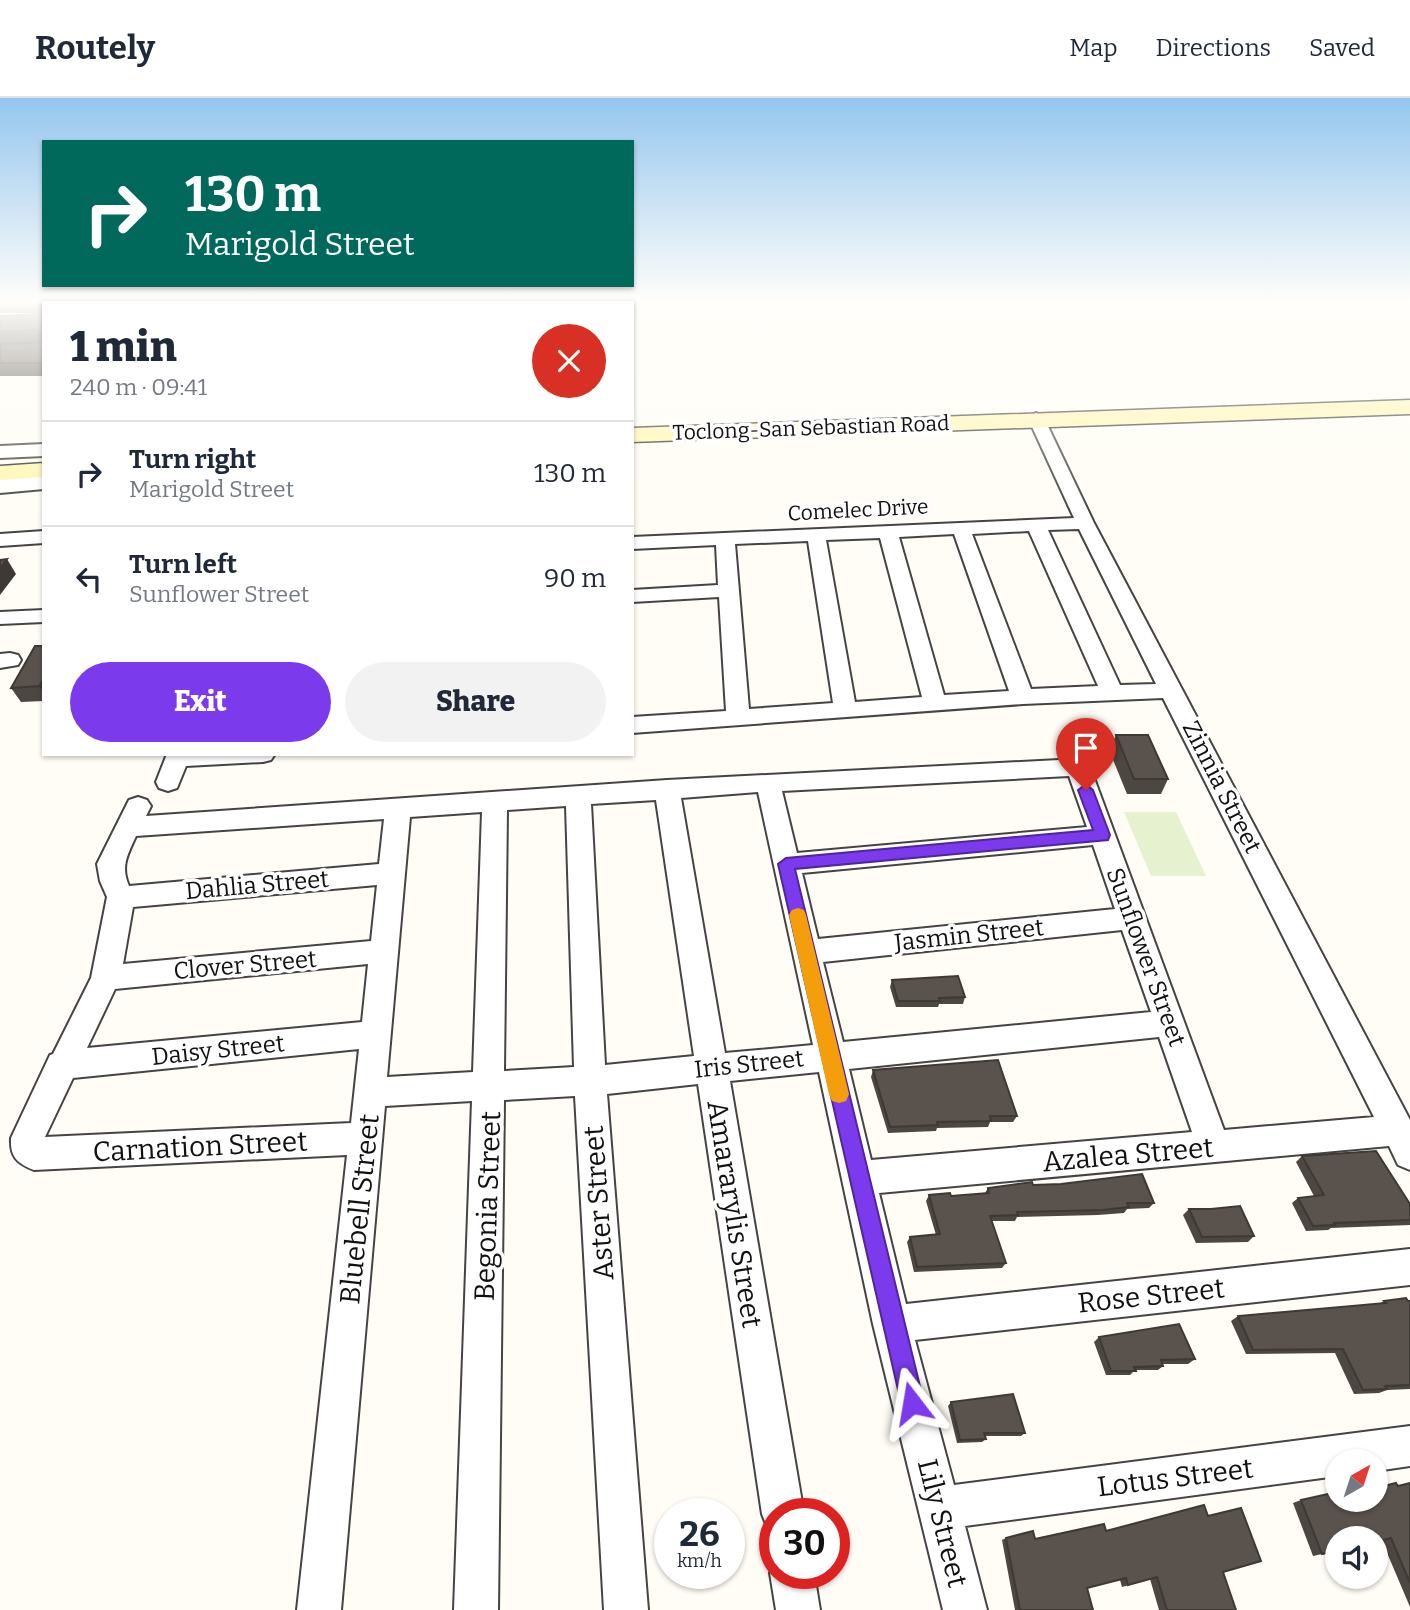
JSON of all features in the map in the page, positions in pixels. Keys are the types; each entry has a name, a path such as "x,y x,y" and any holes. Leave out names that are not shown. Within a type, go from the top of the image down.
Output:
{"main road":[{"name":"Toclong-San Sebastian Road","path":"634,435 1036,418 1410,407"},
{"path":"0,463 42,460"},
{"path":"0,473 42,470"}],"street":[{"name":"Zinnia Street","path":"1036,418 1086,523 1404,1142"},
{"path":"0,452 42,450"},
{"path":"0,486 42,482"},
{"name":"Comelec Drive","path":"634,543 1086,523"},
{"path":"1036,525 1111,691"},
{"path":"961,528 1023,697"},
{"path":"888,532 936,703"},
{"path":"816,535 845,710"},
{"path":"0,540 42,537"},
{"path":"724,539 738,717"},
{"path":"634,596 729,591"},
{"path":"0,618 42,616"},
{"path":"634,725 1111,691 1172,690"},
{"path":"168,782 179,756"},
{"name":"Sunflower Street","path":"768,783 1078,767 1214,1147"},
{"path":"61,1065 106,978 121,897 113,881 110,864 134,816 398,808 768,783"},
{"name":"Lily Street","path":"768,783 892,1324 965,1610"},
{"name":"Amararylis Street","path":"667,789 780,1498"},
{"name":"Aster Street","path":"578,796 590,1081 626,1610"},
{"name":"Begonia Street","path":"476,1610 495,802"},
{"name":"Bluebell Street","path":"319,1610 398,808"},
{"path":"786,864 1102,835"},
{"name":"Dahlia Street","path":"121,897 392,873"},
{"name":"Jasmin Street","path":"806,953 1132,918"},
{"name":"Clover Street","path":"106,978 384,951"},
{"name":"Iris Street","path":"370,1092 590,1081 1169,1023"},
{"name":"Daisy Street","path":"61,1065 376,1034"},
{"name":"Carnation Street","path":"61,1065 28,1138 27,1149 34,1154 366,1138"},
{"name":"Azalea Street","path":"858,1178 1214,1147 1404,1142"},
{"name":"Rose Street","path":"892,1324 1410,1266"},
{"name":"Lotus Street","path":"940,1508 1410,1446"},
{"path":"795,1589 798,1610"}],"green space":[{"path":"1124,812 1176,812 1206,876 1151,876"}],"building":[{"path":"35,646 42,646 42,682 39,686 11,688"},
{"path":"1116,735 1148,735 1168,779 1134,779"},
{"path":"958,976 965,997 939,998 940,1001 898,1001 892,980"},
{"path":"998,1060 1017,1116 990,1116 991,1121 937,1122 938,1125 890,1127 873,1070"},
{"path":"1376,1151 1410,1204 1410,1220 1313,1226 1298,1198 1324,1195 1302,1156"},
{"path":"1142,1174 1154,1203 1127,1203 1129,1207 1103,1210 1017,1212 1018,1215 990,1216 1006,1263 917,1267 910,1237 940,1234 929,1195 989,1193 988,1188 1032,1182 1033,1185 1061,1184"},
{"path":"1240,1206 1254,1236 1202,1237 1189,1209 1211,1209"},
{"path":"1406,1298 1410,1301 1410,1385 1385,1386 1387,1389 1363,1390 1343,1349 1253,1350 1238,1316 1386,1303 1384,1301"},
{"path":"1179,1324 1195,1359 1161,1360 1163,1366 1134,1367 1136,1371 1111,1371 1099,1337"},
{"path":"1013,1394 1025,1433 984,1433 986,1439 960,1440 951,1402"},
{"path":"1410,1483 1410,1583 1391,1538 1388,1539 1388,1526 1325,1526 1325,1553 1322,1554 1301,1500 1325,1495 1325,1512 1388,1512 1388,1485"},
{"path":"1204,1505 1208,1516 1241,1508 1261,1561 1223,1572 1236,1610 1167,1610 1157,1577 1128,1585 1126,1578 1087,1588 1093,1610 1020,1610 1006,1538 1033,1531 1035,1539 1104,1524 1106,1531"}],"slow traffic":[{"path":"798,915 839,1094"}],"route":[{"path":"912,1403 786,864 1102,835 1086,790"}]}
